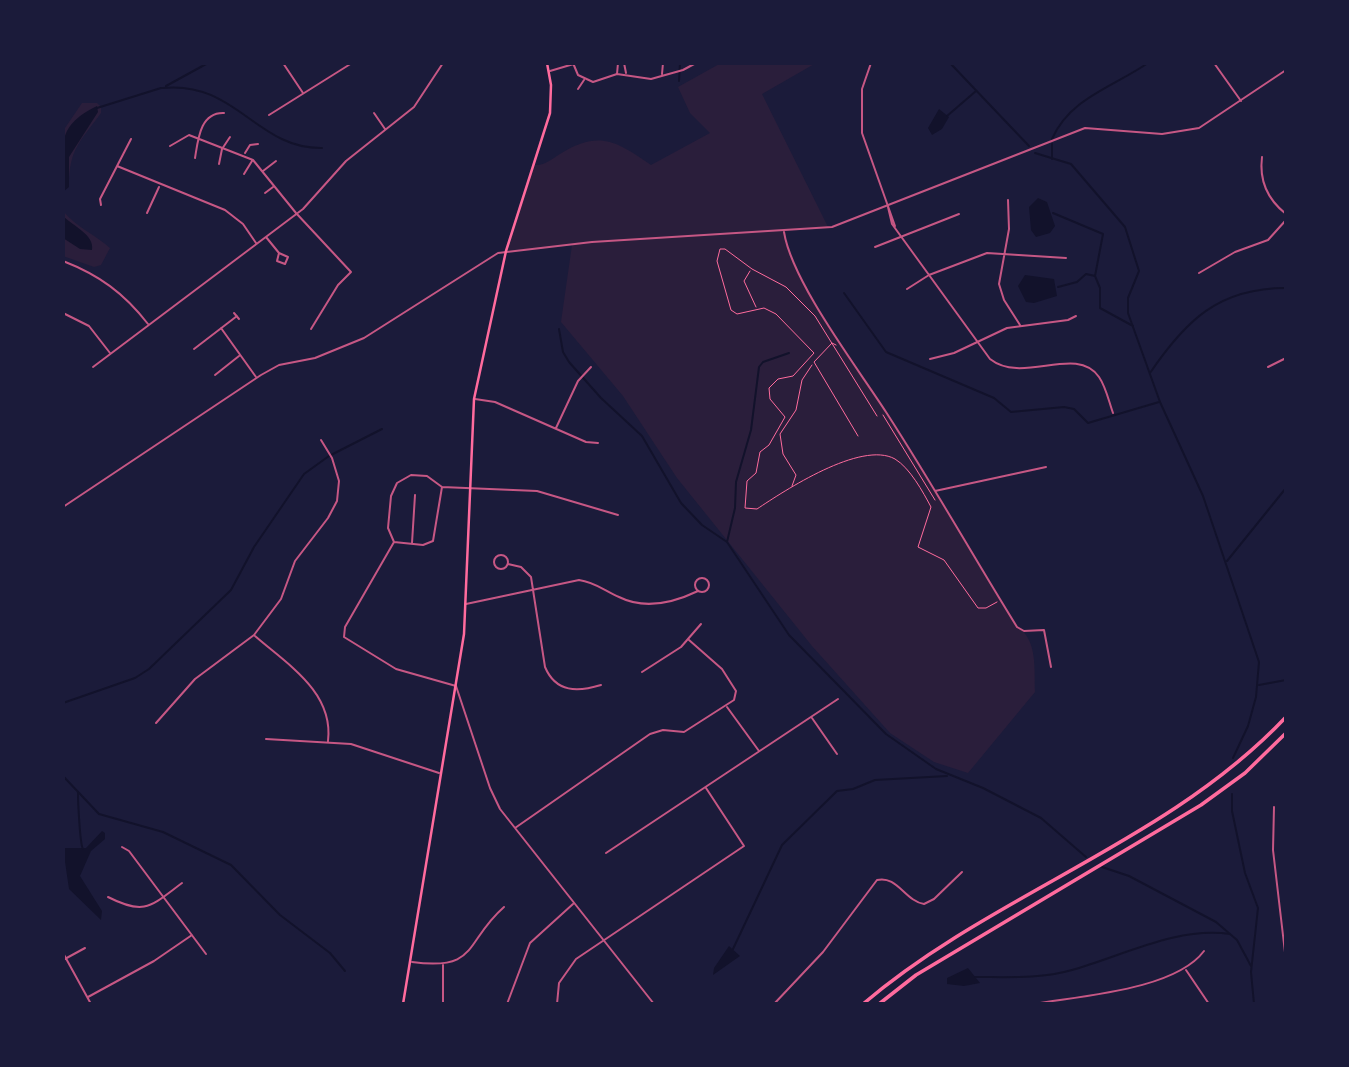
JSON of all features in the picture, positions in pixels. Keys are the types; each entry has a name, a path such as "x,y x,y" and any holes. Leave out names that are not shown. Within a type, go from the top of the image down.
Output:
{"highway":[{"path":"863,1004 894,977 939,948 1210,786 1252,752 1286,717"},
{"path":"879,1004 916,975 961,947 1201,805 1245,773 1286,733"}],"main road":[{"path":"404,1004 456,686 465,605 468,487 474,399 506,251 550,113 550,71 547,63"}],"street":[{"path":"284,63 303,93"},
{"path":"269,115 352,63"},
{"path":"93,367 309,204 346,161 414,107 443,63"},
{"path":"550,71 578,63"},
{"path":"617,75 618,63"},
{"path":"624,63 626,74"},
{"path":"662,75 663,63"},
{"path":"573,64 585,80 598,82 626,74 646,79 683,70 696,63"},
{"path":"871,63 862,89 862,133 895,226 990,359 1007,368 1022,370 1071,363 1088,367 1100,379 1113,413"},
{"path":"1214,63 1241,101"},
{"path":"63,507 256,378 279,365 315,358 364,338 487,258 506,251 592,242 832,226 1079,130 1101,127 1149,134 1182,132 1209,123 1286,70"},
{"path":"578,89 585,80"},
{"path":"195,158 198,138 207,119 224,113"},
{"path":"374,113 385,130"},
{"path":"170,146 184,136 245,154 351,272 338,285 311,329"},
{"path":"219,164 222,149 230,137"},
{"path":"101,205 100,199 131,139"},
{"path":"245,154 250,145 258,144"},
{"path":"1262,157 1261,172 1267,192 1286,214"},
{"path":"244,174 253,160"},
{"path":"262,172 276,161"},
{"path":"117,166 159,186 225,210 243,224 256,243"},
{"path":"147,214 159,186"},
{"path":"265,193 274,186"},
{"path":"1008,200 1005,252 999,284 1020,326"},
{"path":"875,247 959,214"},
{"path":"1199,273 1235,251 1268,240 1286,220"},
{"path":"784,231 788,252 805,282 1017,627 1025,632 1044,630 1051,667"},
{"path":"266,236 279,253"},
{"path":"907,289 929,275 980,255 1005,252 1066,258"},
{"path":"63,261 95,275 115,288 149,325"},
{"path":"63,313 89,326 111,353"},
{"path":"194,349 235,314 239,320"},
{"path":"930,359 978,342 1007,328 1068,320 1076,316"},
{"path":"221,328 256,378"},
{"path":"215,375 240,355"},
{"path":"1268,367 1286,358"},
{"path":"556,429 578,381 591,367"},
{"path":"474,399 495,402 586,442 598,443"},
{"path":"156,723 195,679 254,635 276,608 295,561 328,518 337,501 339,481 332,458 321,440"},
{"path":"934,491 1046,467"},
{"path":"442,487 436,537 428,544 394,542 389,535 391,496 397,483 411,475 421,474 442,487 537,491 618,515"},
{"path":"411,544 415,495"},
{"path":"394,542 344,635 396,669 456,686 490,788 514,828 654,1004"},
{"path":"508,564 499,569 494,559 504,555 508,564 526,571 535,589 549,675 556,683 571,690 601,685"},
{"path":"465,605 579,580 594,582 630,602 647,605 672,601 708,589 705,578 696,580 698,591"},
{"path":"642,672 689,640 702,624"},
{"path":"254,635 314,689 325,710 327,742"},
{"path":"514,828 650,734 663,730 684,732 736,696 731,683 716,663 689,640"},
{"path":"606,853 838,699"},
{"path":"726,705 759,752"},
{"path":"811,718 837,754"},
{"path":"266,739 362,747 440,774"},
{"path":"556,1004 559,983 576,958 744,846 706,788"},
{"path":"1275,807 1273,850 1286,961"},
{"path":"122,847 129,851 165,896 206,954"},
{"path":"774,1004 823,952 877,880 890,880 912,900 923,904 934,899 962,872"},
{"path":"108,897 136,909 153,904 182,883"},
{"path":"506,1004 530,943 574,904"},
{"path":"411,962 443,964 457,960 472,950 487,924 503,907"},
{"path":"88,997 154,961 192,934"},
{"path":"64,959 85,948"},
{"path":"1034,1004 1124,988 1185,968 1204,951"},
{"path":"63,953 91,1004"},
{"path":"443,964 443,1004"},
{"path":"1185,968 1209,1004"}],"path":[{"path":"858,436 814,362 814,353 776,314 757,309 737,314 731,310 718,252 725,249 752,269 786,287 815,316 877,416"},
{"path":"752,269 744,281 757,309"},
{"path":"814,353 793,376 778,379 769,388 771,399 785,417 769,445 760,452 756,473 749,477 745,488 744,506 753,510 790,487 796,475 783,454 780,434 796,410 802,380 832,343"},
{"path":"832,343 839,346 861,380"},
{"path":"883,415 937,503"},
{"path":"790,487 794,489 837,463 874,455 893,458 910,475 931,507 918,547 944,559 978,608 986,608 998,601"}],"shaded area":[{"path":"721,63 816,63 762,94 828,227 784,231 789,251 827,323 903,438 1017,627 1024,632 1032,647 1035,692 968,773 934,762 890,733 812,646 677,478 623,396 561,322 572,245 506,251 535,165 545,163 586,142 597,141 617,145 651,165 710,133 690,113 678,87"},
{"path":"82,103 97,103 101,107 101,113 77,146 71,163 69,186 63,192 63,131"},
{"path":"97,106 98,112 69,157 69,187 63,192 62,152 67,131 73,122"},
{"path":"939,109 949,117 942,129 932,135 928,128"},
{"path":"1038,198 1047,202 1055,226 1050,233 1036,237 1031,230 1029,207"},
{"path":"63,211 110,248 101,265 94,267 63,256"},
{"path":"63,216 87,235 92,250 80,249 63,238"},
{"path":"1025,275 1054,279 1057,296 1034,303 1026,302 1018,286"},
{"path":"102,831 105,833 105,839 91,851 80,876 102,911 101,920 69,889 63,848 86,848"},
{"path":"729,946 740,956 713,975 714,968"},
{"path":"968,968 980,983 964,986 947,984 947,978"}],"waterway":[{"path":"166,86 208,63"},
{"path":"679,81 680,63"},
{"path":"950,63 1029,146"},
{"path":"1052,139 1060,125 1081,103 1148,63"},
{"path":"97,108 161,88"},
{"path":"162,88 187,88 209,94 280,138 299,145 322,148"},
{"path":"947,116 976,91"},
{"path":"1052,144 1052,159"},
{"path":"1035,153 1071,164 1125,227 1139,271 1128,298 1128,313 1160,402 1203,496 1259,662 1256,697 1248,726 1233,758"},
{"path":"1053,213 1103,234 1095,276 1100,288 1100,308 1133,326"},
{"path":"1058,287 1077,282 1086,274 1095,276"},
{"path":"1150,373 1177,337 1206,311 1242,294 1262,289 1286,288"},
{"path":"844,293 886,352 994,398 1011,412 1064,407 1074,409 1088,423 1159,402"},
{"path":"559,329 563,352 569,362 601,398 642,436 681,503 702,525 727,542 789,635 886,734 936,769 983,788 1041,818 1086,857"},
{"path":"727,542 735,508 736,482 751,430 759,367 763,362 789,353"},
{"path":"63,703 135,678 149,669 231,590 254,547 304,474 329,456 382,429"},
{"path":"1227,561 1286,488"},
{"path":"1259,685 1286,680"},
{"path":"63,776 99,814 163,832 231,865 280,915 330,953 345,971"},
{"path":"733,949 782,845 837,791 853,789 875,780 947,776"},
{"path":"78,793 83,849"},
{"path":"1232,794 1232,811 1245,873 1258,908 1251,972 1254,1004"},
{"path":"1102,867 1129,876 1216,922 1237,940 1251,966"},
{"path":"975,977 1048,975 1072,970 1170,938 1190,934 1230,934"}]}
